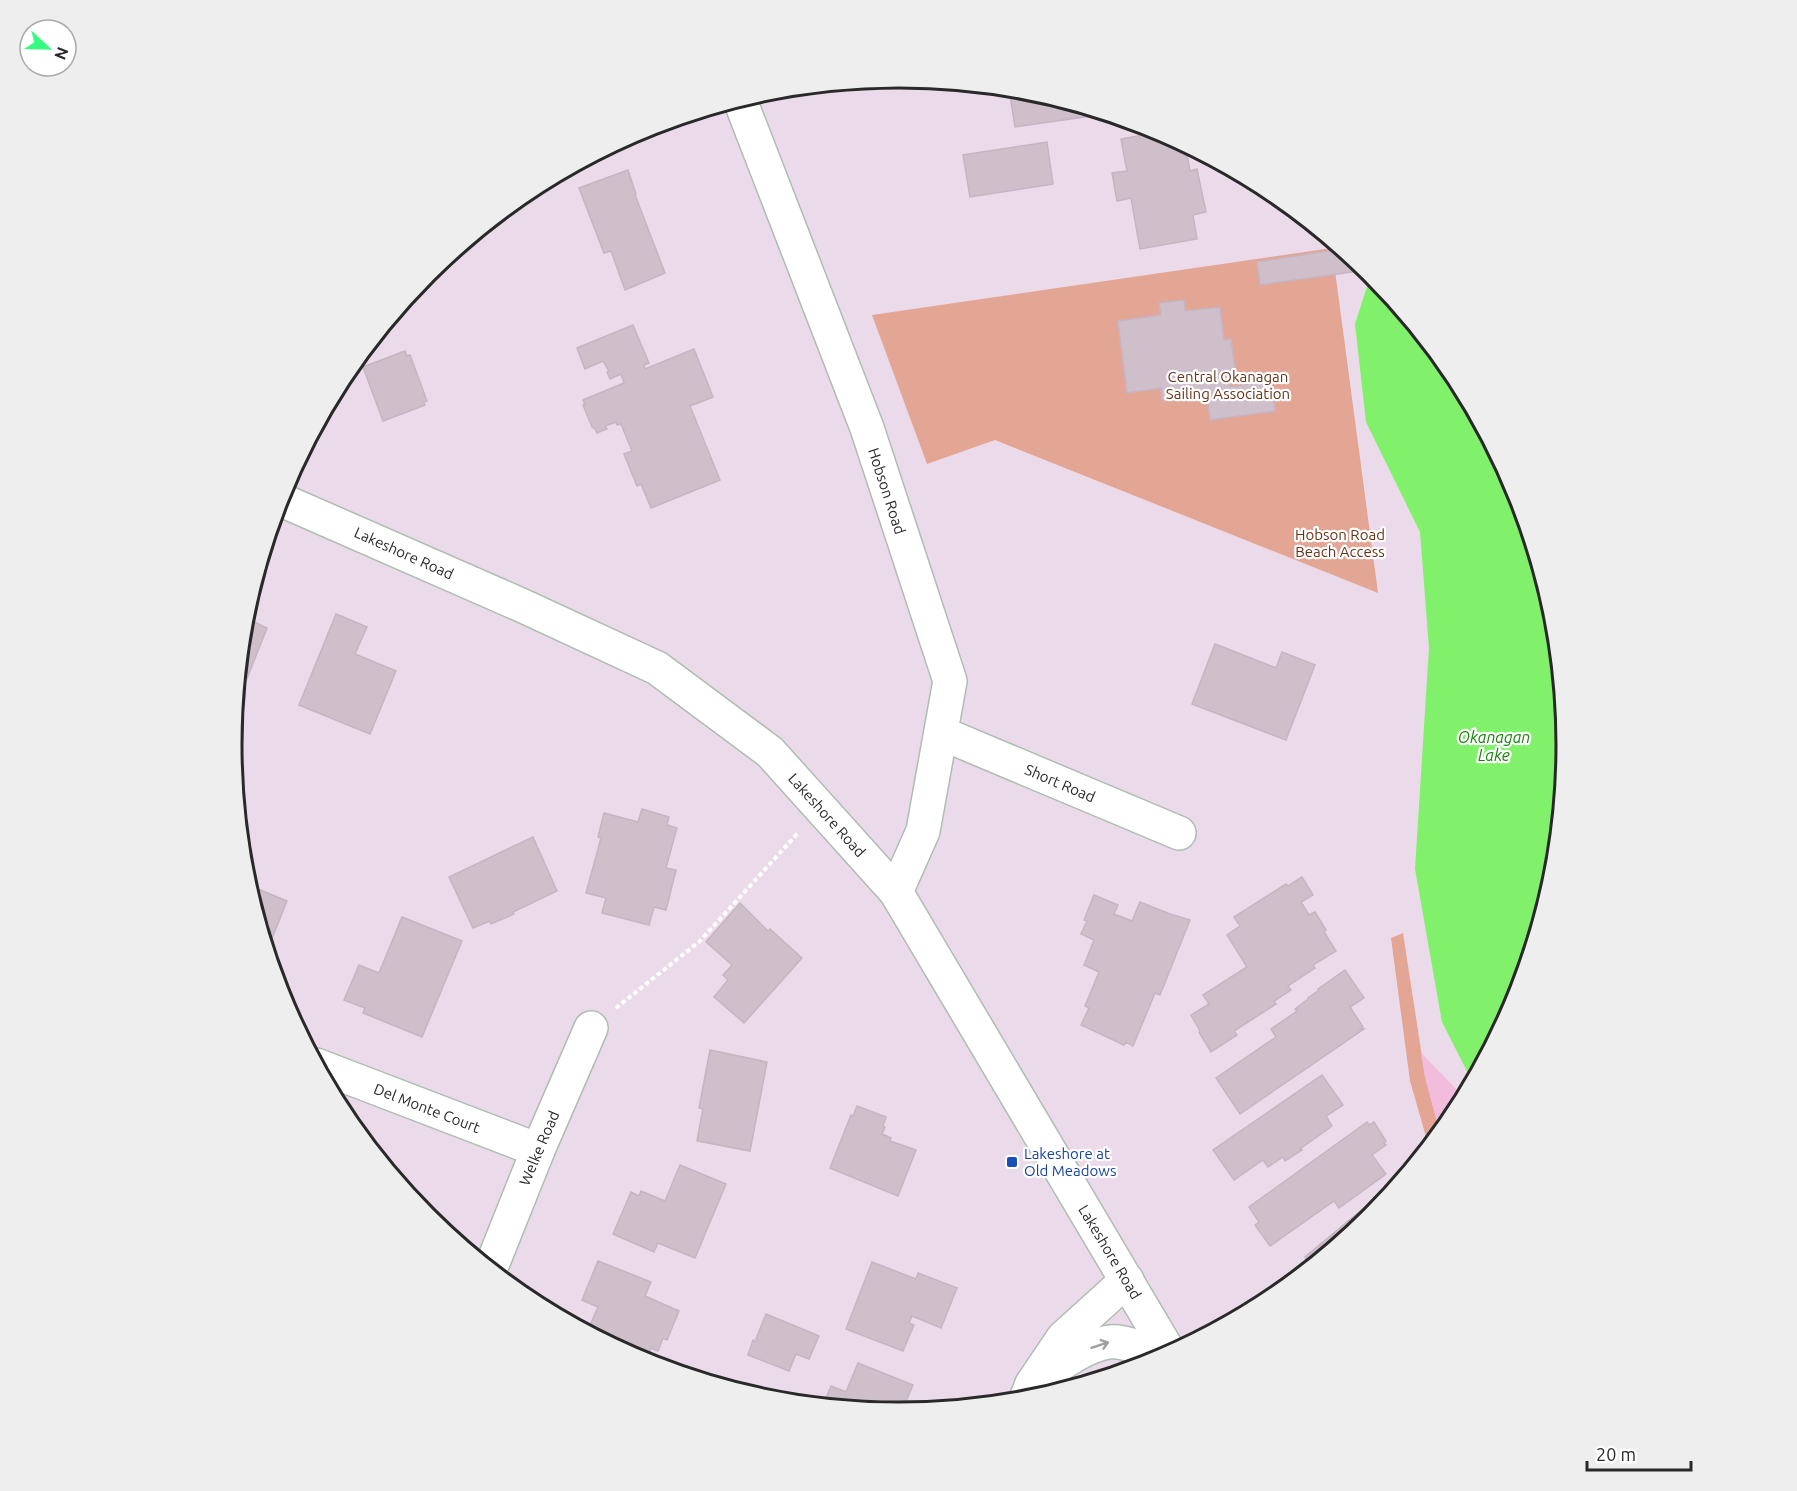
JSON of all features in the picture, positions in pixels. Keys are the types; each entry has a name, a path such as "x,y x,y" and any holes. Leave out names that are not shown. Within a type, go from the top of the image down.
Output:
{"street":[{"name":"Hobson Road","path":"743,107 867,428 950,681 923,831 896,892"},
{"name":"Lakeshore Road","path":"288,503 521,605 657,668 770,752 896,892 1165,1345"},
{"name":"Short Road","path":"940,733 1179,832"},
{"name":"Welke Road","path":"493,1262 538,1150 591,1028"},
{"name":"Del Monte Court","path":"327,1069 538,1150"},
{"path":"1030,1389 1063,1338 1127,1280"},
{"path":"1032,1389 1078,1353 1110,1342 1140,1347 1150,1352"}],"path":[{"path":"591,1028 699,941 821,809"}],"green space":[{"name":"Central Okanagan Sailing Association","path":"1328,249 1333,253 1378,593 995,440 927,464 872,315"},
{"path":"1403,933 1425,1076 1437,1122 1426,1137 1410,1081 1391,938"}],"sand":[{"path":"1421,1053 1457,1090 1437,1122"}],"water":[{"name":"Okanagan Lake","path":"1367,286 1420,346 1445,380 1467,417 1488,455 1521,534 1543,617 1550,660 1556,746 1550,831 1543,874 1521,957 1488,1036 1468,1073 1442,1022 1415,869 1429,648 1420,532 1366,422 1355,324"}],"building":[{"path":"1010,98 1088,117 1015,127"},
{"path":"1141,135 1187,155 1190,171 1197,169 1206,212 1193,215 1197,239 1140,249 1131,198 1117,201 1112,173 1127,171 1121,139"},
{"path":"1047,142 1053,184 970,197 963,155"},
{"path":"628,170 635,195 665,273 625,290 611,251 604,253 579,188"},
{"path":"1330,251 1353,272 1260,285 1257,262"},
{"path":"1184,300 1185,311 1220,307 1224,340 1231,339 1236,377 1229,378 1230,387 1271,381 1275,411 1210,420 1207,394 1162,400 1161,388 1127,393 1118,321 1161,315 1159,303"},
{"path":"633,325 649,363 644,365 645,369 694,349 713,397 690,406 720,480 651,508 641,484 637,486 624,454 632,451 621,424 617,425 616,422 605,426 607,429 597,433 583,405 585,405 583,400 624,383 621,374 610,379 607,372 609,371 603,361 585,369 577,348"},
{"path":"405,351 407,356 410,355 427,401 424,402 425,405 383,421 363,367"},
{"path":"336,614 367,627 355,654 396,671 370,734 299,705"},
{"path":"253,621 267,628 246,681 247,660"},
{"path":"1215,644 1276,668 1282,652 1315,665 1286,740 1192,704"},
{"path":"642,809 669,817 667,825 677,828 666,868 676,870 666,910 654,907 649,925 602,913 606,898 586,893 601,838 598,837 604,813 638,822"},
{"path":"533,837 557,891 513,912 514,914 491,924 490,921 473,928 449,877"},
{"path":"1302,877 1313,895 1301,902 1309,915 1315,912 1336,951 1313,965 1315,968 1288,986 1291,990 1274,1001 1276,1004 1234,1031 1237,1035 1211,1052 1191,1015 1209,1004 1203,995 1247,967 1227,935 1240,926 1234,917 1286,884 1288,886"},
{"path":"258,889 287,901 271,941"},
{"path":"1094,895 1118,905 1114,914 1132,921 1140,902 1190,920 1160,995 1155,993 1133,1046 1126,1042 1124,1045 1081,1025 1089,1008 1085,1006 1099,972 1084,965 1094,940 1081,934"},
{"path":"740,903 768,931 770,929 802,958 744,1023 714,997 728,980 723,975 732,965 706,942"},
{"path":"402,917 462,941 422,1037 363,1013 365,1008 344,1000 359,965 379,973"},
{"path":"1345,970 1364,998 1350,1007 1363,1027 1360,1029 1364,1029 1240,1114 1216,1078 1276,1037 1271,1029 1297,1011 1295,1009 1318,989"},
{"path":"710,1050 767,1062 750,1151 697,1141 703,1109 699,1108"},
{"path":"1322,1075 1343,1105 1326,1116 1332,1126 1285,1161 1283,1157 1268,1167 1263,1160 1234,1180 1213,1150"},
{"path":"857,1106 886,1117 882,1134 891,1138 890,1141 916,1150 898,1196 830,1168 851,1115 853,1116"},
{"path":"1367,1122 1369,1125 1374,1122 1386,1141 1384,1143 1386,1145 1372,1155 1386,1174 1339,1208 1334,1201 1270,1246 1255,1225 1259,1222 1249,1207"},
{"path":"680,1165 726,1184 695,1258 658,1243 654,1252 613,1234 631,1192 639,1196 641,1191 665,1201"},
{"path":"1368,1205 1332,1239 1306,1260 1305,1257"},
{"path":"598,1261 651,1282 645,1296 679,1311 667,1340 663,1338 658,1351 651,1348 649,1353 590,1325 598,1307 582,1300"},
{"path":"872,1262 916,1279 918,1273 957,1288 941,1328 912,1316 909,1323 914,1325 903,1351 846,1329"},
{"path":"766,1314 819,1336 809,1359 796,1354 789,1371 748,1355 753,1340 757,1342 758,1340 756,1339"},
{"path":"858,1363 913,1385 906,1402 826,1398 831,1386 846,1392"}],"place":[{"name":"Lakeshore at Old Meadows","path":"1012,1162"}],"park label":[{"name":"Hobson Road Beach Access","path":"1340,542"}]}
